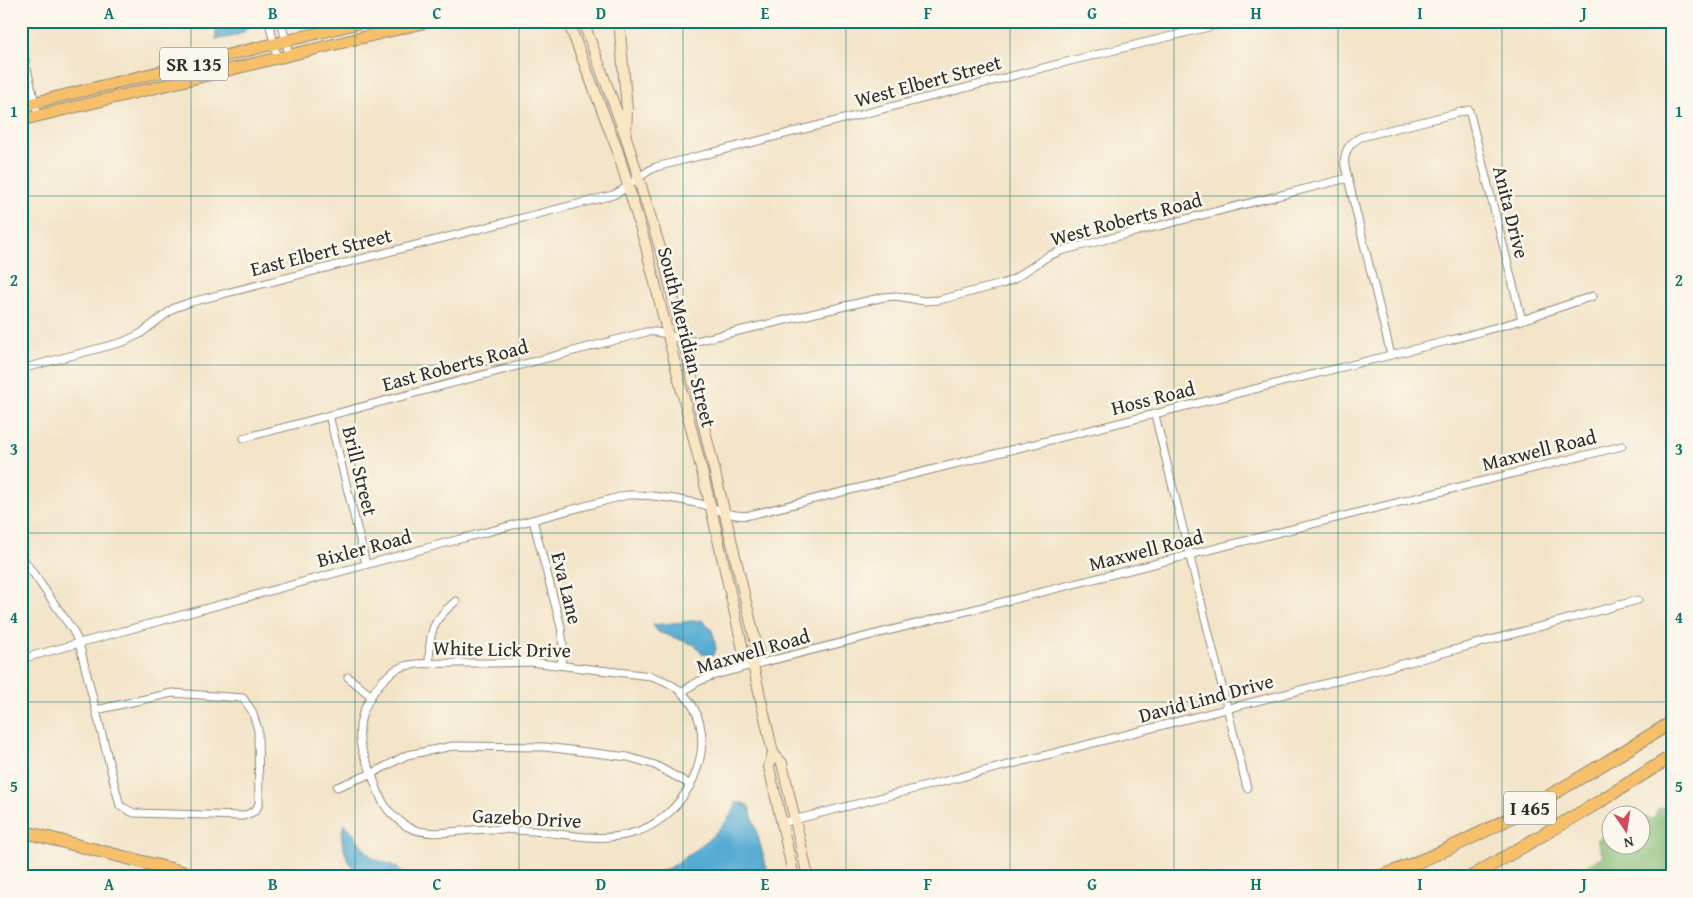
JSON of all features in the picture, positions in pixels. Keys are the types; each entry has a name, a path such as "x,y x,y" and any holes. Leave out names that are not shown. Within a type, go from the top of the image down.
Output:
{"highway":[{"name":"I 465","path":"1379,877 1433,856 1492,829 1555,794 1672,722"},
{"name":"I 465","path":"1471,877 1599,802 1672,756"},
{"path":"21,831 202,877"}],"main road":[{"name":"SR 135","path":"21,106 367,21"},
{"name":"SR 135","path":"21,120 431,21"},
{"name":"South Meridian Street","path":"568,21 607,120 634,181 665,264 676,336 718,511 758,652 753,665"},
{"name":"South Meridian Street","path":"583,21 625,134 645,243 676,336 718,511 744,654 753,665 773,754 769,767 794,877"},
{"name":"South Meridian Street","path":"619,21 628,110 625,134"},
{"name":"South Meridian Street","path":"773,754 782,763 808,877"}],"street":[{"path":"269,21 289,55"},
{"path":"277,58 281,21"},
{"name":"West Elbert Street","path":"634,181 656,167 1234,21"},
{"path":"21,43 38,116"},
{"name":"Anita Drive","path":"1348,178 1345,155 1350,145 1358,138 1469,110 1522,320"},
{"path":"1348,178 1391,355"},
{"name":"West Roberts Road","path":"676,336 696,341 884,296 898,296 924,301 943,299 1014,280 1039,262 1064,250 1348,178"},
{"name":"East Elbert Street","path":"21,369 122,342 140,334 174,308 190,302 613,195 634,181"},
{"name":"Hoss Road","path":"718,511 738,516 750,515 1391,355 1522,320 1593,296"},
{"name":"East Roberts Road","path":"244,438 646,332 655,331 676,336"},
{"name":"Brill Street","path":"329,415 366,564"},
{"path":"1155,415 1247,788"},
{"name":"Maxwell Road","path":"682,693 696,682 753,665 1622,446"},
{"path":"21,481 23,483 22,544 24,560 72,629 79,643 120,806 134,813 243,816 255,810 259,804 258,730 252,711 243,698 172,693 96,710"},
{"name":"Bixler Road","path":"21,659 366,564 620,497 634,495 697,504 718,511"},
{"name":"Eva Lane","path":"533,520 561,627 563,642 561,665"},
{"name":"David Lind Drive","path":"782,823 1229,709 1638,600"},
{"path":"429,664 430,643 434,625 441,613 456,601"},
{"name":"White Lick Drive","path":"373,773 362,752 359,727 362,716 375,690 399,668 429,664 530,662 651,676 666,681 682,693 696,712 702,732 700,760 691,785"},
{"path":"348,677 371,696"},
{"path":"337,787 373,773 407,755 453,746 545,747 635,759 655,765 691,785"},
{"name":"Gazebo Drive","path":"373,773 381,799 390,813 408,827 425,833 476,829 512,829 591,838 617,837 638,832 660,820 678,804 691,785"}],"green space":[{"path":"1672,807 1672,877 1568,877 1603,856 1650,856 1650,818 1653,819 1658,809"}],"water":[{"path":"222,21 252,21 242,33 232,37 216,39 216,31"},
{"path":"701,620 713,632 716,650 713,655 702,654 695,645 658,632 653,625"},
{"path":"735,802 744,803 750,809 766,865 766,877 661,877 656,874 674,865 710,838 726,822 736,805"},
{"path":"344,824 373,859 395,867 405,874 389,878 358,874 344,850 342,830"}]}
